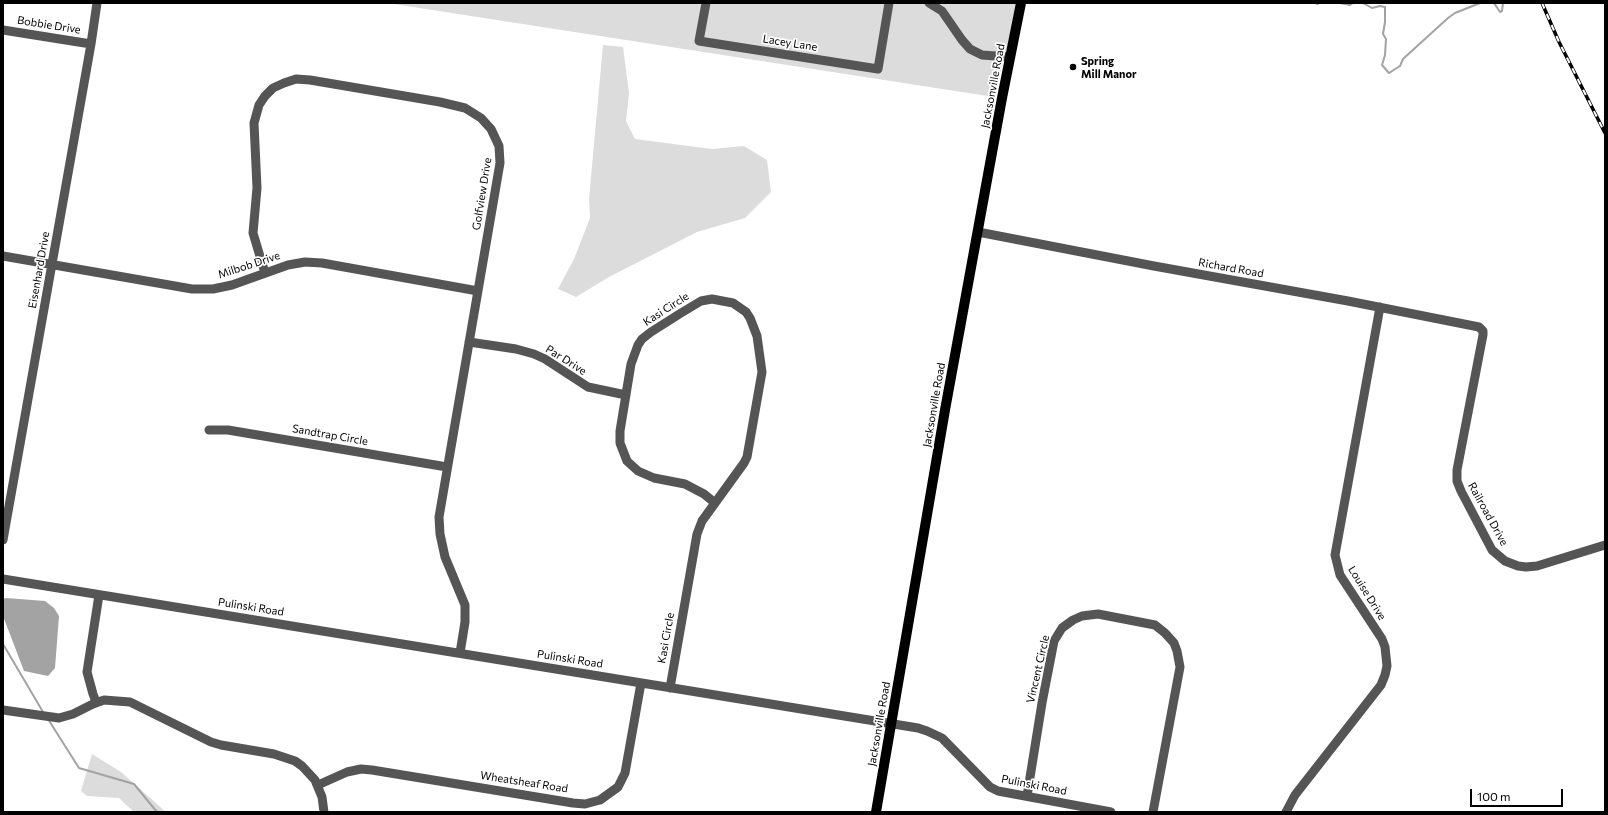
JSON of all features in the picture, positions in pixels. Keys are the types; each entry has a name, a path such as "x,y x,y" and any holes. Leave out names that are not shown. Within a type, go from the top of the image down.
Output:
{"main road":[{"name":"Jacksonville Road","path":"876,812 945,410 1021,3"}],"street":[{"name":"Eisenhard Drive","path":"3,540 97,3"},
{"name":"Lacey Lane","path":"706,3 699,41 878,69 889,3"},
{"path":"929,3 942,11 970,49 982,55 1010,58"},
{"name":"Bobbie Drive","path":"3,30 91,44"},
{"name":"Golfview Drive","path":"265,273 253,234 257,188 254,131 256,115 265,96 273,88 296,79 310,80 460,106 486,122 497,141 501,156 439,517 440,534 445,557 465,605 465,622 460,653"},
{"name":"Richard Road","path":"978,232 1380,307 1479,327"},
{"name":"Milbob Drive","path":"3,256 184,288 205,290 232,285 297,263 316,262 478,291"},
{"name":"Kasi Circle","path":"670,688 697,534 702,521 744,463 747,457 762,372 757,336 753,323 746,312 727,301 712,299 705,300 681,313 642,339 635,351 620,431 620,443 624,455 628,461 643,474 686,484 704,494 715,503"},
{"name":"Louise Drive","path":"1286,812 1295,795 1381,685 1387,666 1385,647 1382,639 1340,575 1335,555 1380,307"},
{"name":"Railroad Drive","path":"1479,327 1483,331 1483,335 1457,470 1457,481 1492,550 1505,561 1518,566 1526,567 1537,566 1605,545"},
{"name":"Par Drive","path":"469,342 534,354 545,359 588,387 626,395"},
{"name":"Sandtrap Circle","path":"209,430 228,430 447,466"},
{"name":"Pulinski Road","path":"3,579 918,728 935,734 948,743 990,787 998,791 1111,812"},
{"path":"96,702 87,672 99,595"},
{"name":"Vincent Circle","path":"1027,796 1040,710 1054,641 1062,628 1073,620 1082,616 1098,614 1155,625 1174,643 1177,651 1180,668 1153,812"},
{"name":"Wheatsheaf Road","path":"318,785 347,772 361,769 573,803 585,804 600,800 618,787 625,773 640,683"},
{"path":"3,710 60,718 73,714 96,702 111,700 130,702 211,742 288,757 310,773 318,785 322,797 324,812"}],"shaded area":[{"path":"387,3 1019,3 994,97"},
{"path":"603,45 623,47 629,93 626,121 635,139 712,149 744,146 767,160 771,192 745,218 697,232 609,277 576,297 558,289 574,259 590,218 589,199"},
{"path":"3,599 45,601 54,608 59,616 55,668 48,676 24,671 3,616"},
{"path":"92,754 121,772 166,812 134,812 119,798 87,796 81,791"}],"waterway":[{"path":"1340,3 1350,5 1353,3"},
{"path":"1363,3 1372,8 1380,6 1385,7 1383,34 1386,39 1385,55 1382,65 1389,73 1400,66 1403,59 1448,18 1455,13 1480,3"},
{"path":"1494,3 1500,12 1502,11 1503,3"},
{"path":"3,644 43,712"},
{"path":"48,719 79,768 134,784 157,812"}],"railway":[{"path":"1542,3 1559,42 1605,133"}],"place":[{"name":"Spring Mill Manor","path":"1073,67"}]}
